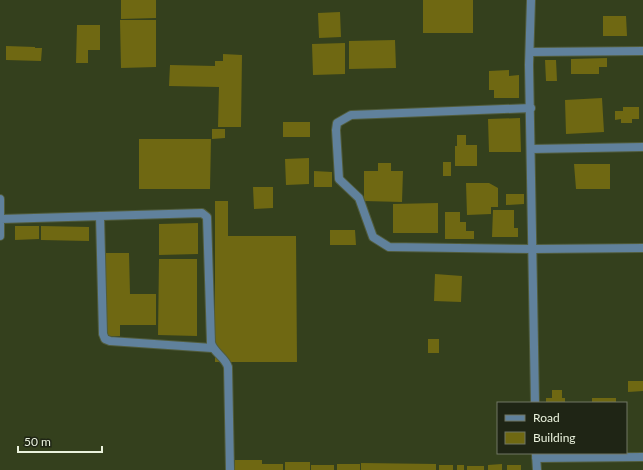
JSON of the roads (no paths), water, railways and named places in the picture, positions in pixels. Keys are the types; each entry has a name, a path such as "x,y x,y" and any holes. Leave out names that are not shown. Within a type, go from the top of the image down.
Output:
{"street":[{"path":"531,0 531,149 536,402"},
{"path":"530,52 643,51"},
{"path":"531,108 351,115 337,122 336,130 339,179 359,198 373,237 389,247 533,250 643,248"},
{"path":"531,149 643,147"},
{"path":"0,199 0,236"},
{"path":"1,218 202,213 207,217 212,348"},
{"path":"100,216 103,334 105,339 110,341 212,348 225,360 228,367 230,470"},
{"path":"537,470 536,456 643,457"}]}
